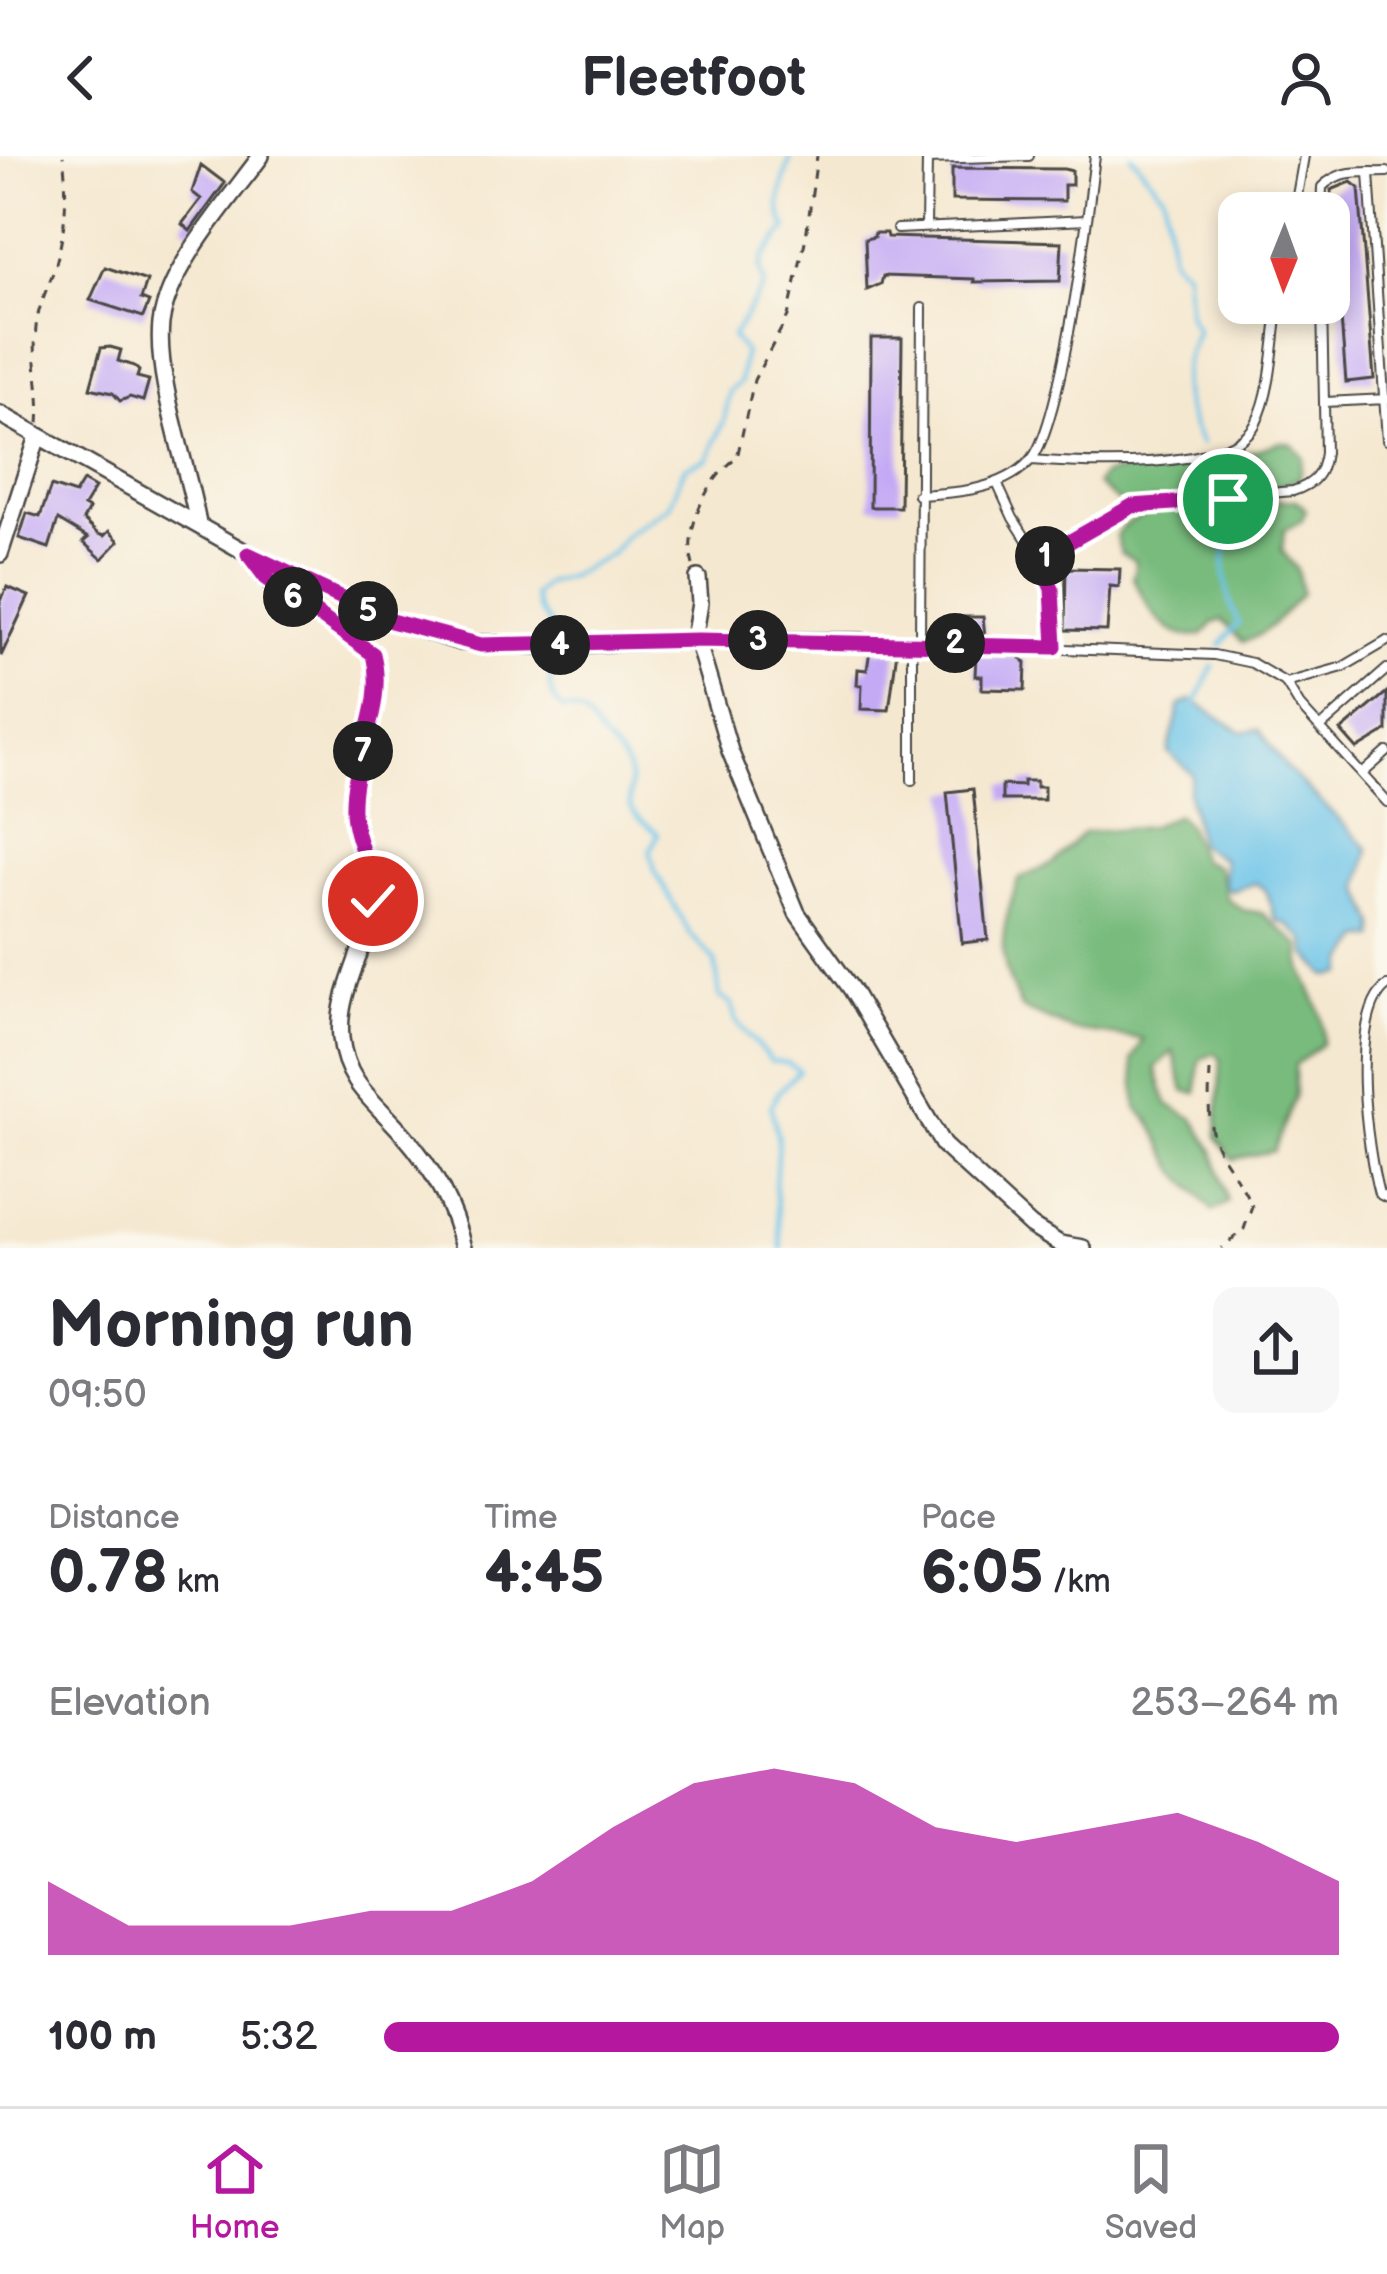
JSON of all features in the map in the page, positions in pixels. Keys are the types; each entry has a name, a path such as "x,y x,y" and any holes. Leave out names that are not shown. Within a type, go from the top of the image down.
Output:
{"street":[{"path":"198,524 171,405 161,322 184,265 261,156"},
{"path":"0,414 248,554 391,621 460,642 545,646 862,640"},
{"path":"0,554 6,506 38,436"},
{"path":"248,554 266,578 373,654 374,713 354,788 353,812 371,868 373,901 340,1014 343,1050 358,1090 404,1135 445,1195 463,1248"},
{"path":"698,578 698,640 730,751 796,913 852,990 943,1145 1031,1226 1060,1244 1083,1248"}],"lane":[{"path":"926,227 927,159 1029,156"},
{"path":"1032,460 1058,382 1095,156"},
{"path":"1298,192 1304,156"},
{"path":"1322,192 1331,177 1387,172"},
{"path":"1369,173 1387,440"},
{"path":"897,229 1087,220"},
{"path":"913,779 922,308"},
{"path":"918,495 998,484 1032,460 1163,460 1241,441 1257,422 1276,324"},
{"path":"1039,559 1132,506 1308,487 1323,471 1323,324"},
{"path":"1325,403 1384,399"},
{"path":"998,484 1052,589 1055,647"},
{"path":"862,640 1214,655 1252,663 1286,683 1300,706 1387,802"},
{"path":"1286,683 1343,668 1387,641"},
{"path":"1321,727 1387,669"},
{"path":"1362,774 1387,752"},
{"path":"1387,986 1374,995 1366,1019 1365,1106 1378,1194 1387,1198"}],"path":[{"path":"38,436 37,318 56,263 68,199 63,156"},
{"path":"698,578 688,542 722,468 736,458 754,380 788,316 806,237 817,156"},
{"path":"1210,1072 1209,1116 1220,1153 1240,1178 1252,1206 1244,1229 1222,1248"}],"green space":[{"path":"1281,442 1292,444 1303,457 1300,478 1273,489 1121,504 1096,484 1111,473 1197,464"},
{"path":"1297,500 1306,510 1301,521 1284,530 1282,551 1297,569 1302,593 1268,628 1243,642 1222,620 1203,635 1189,636 1159,621 1133,578 1136,561 1121,553 1116,536 1128,523 1171,508"},
{"path":"1177,815 1187,825 1201,860 1218,867 1227,899 1243,910 1262,913 1301,947 1303,971 1323,1029 1322,1044 1295,1065 1295,1096 1274,1151 1233,1159 1217,1137 1221,1059 1215,1053 1200,1060 1197,1093 1184,1091 1173,1051 1156,1068 1167,1104 1194,1119 1213,1150 1228,1202 1213,1211 1176,1170 1150,1121 1137,1108 1133,1059 1143,1039 1072,1030 1021,1008 1004,958 1004,931 1018,880 1053,863 1083,833 1149,827"}],"water":[{"path":"1192,700 1242,732 1259,729 1286,768 1369,849 1360,887 1376,924 1376,938 1363,938 1346,961 1344,974 1327,976 1307,954 1305,940 1276,920 1265,890 1256,883 1231,891 1224,886 1224,860 1199,845 1188,792 1192,774 1168,752 1180,705"}],"building":[{"path":"201,165 225,183 190,231 182,224 201,199 192,192"},
{"path":"952,168 1064,169 1072,171 1072,185 1064,185 1064,201 952,200"},
{"path":"1351,182 1359,188 1374,379 1346,382 1341,324 1350,324 1350,192 1331,190"},
{"path":"874,233 1062,242 1060,281 883,276 881,284 867,290 865,239"},
{"path":"105,267 147,281 141,299 149,302 143,317 90,300"},
{"path":"871,338 902,338 900,507 870,507"},
{"path":"101,348 121,350 118,361 134,366 137,377 149,380 143,401 130,397 120,401 113,393 90,388"},
{"path":"83,481 95,488 84,506 89,509 83,520 98,534 109,531 119,541 102,559 83,542 88,538 58,520 49,548 19,538 27,513 40,517 51,486 75,494"},
{"path":"1066,568 1120,569 1119,587 1110,586 1107,631 1065,630"},
{"path":"7,587 29,596 1,656 0,603"},
{"path":"957,617 983,617 985,636 957,636"},
{"path":"870,650 897,651 889,710 861,709 858,669 867,670"},
{"path":"976,654 1019,656 1026,663 1025,690 982,689 982,676 975,676"},
{"path":"1387,692 1387,731 1357,749 1341,731"},
{"path":"1023,781 1044,787 1044,800 1002,800 1002,785 1023,786"},
{"path":"973,789 988,940 962,943 947,792"}],"waterway":[{"path":"550,626 534,595 546,583 611,554 628,533 669,506 685,467 707,459 725,418 729,392 740,382 744,351 732,337 764,286 760,268 764,256 787,228 780,202 790,156"},
{"path":"1132,156 1164,195 1172,259 1185,271 1189,317 1197,330 1183,373 1184,400 1201,444"},
{"path":"1211,464 1226,490"},
{"path":"1221,645 1238,623 1225,565 1236,506"},
{"path":"559,652 551,675 552,695 562,709 587,719 626,767 631,807 658,834 650,851 655,871 690,934 715,961 720,997 731,1003 736,1021 771,1061 788,1063 799,1071 771,1107 778,1139 775,1190 782,1248"},
{"path":"1196,703 1213,666"}],"route":[{"path":"373,901 371,868 353,812 354,788 374,713 373,654 266,578 248,554 391,621 481,645 862,640 1055,647 1052,589 1039,559 1132,506 1228,499"}]}
